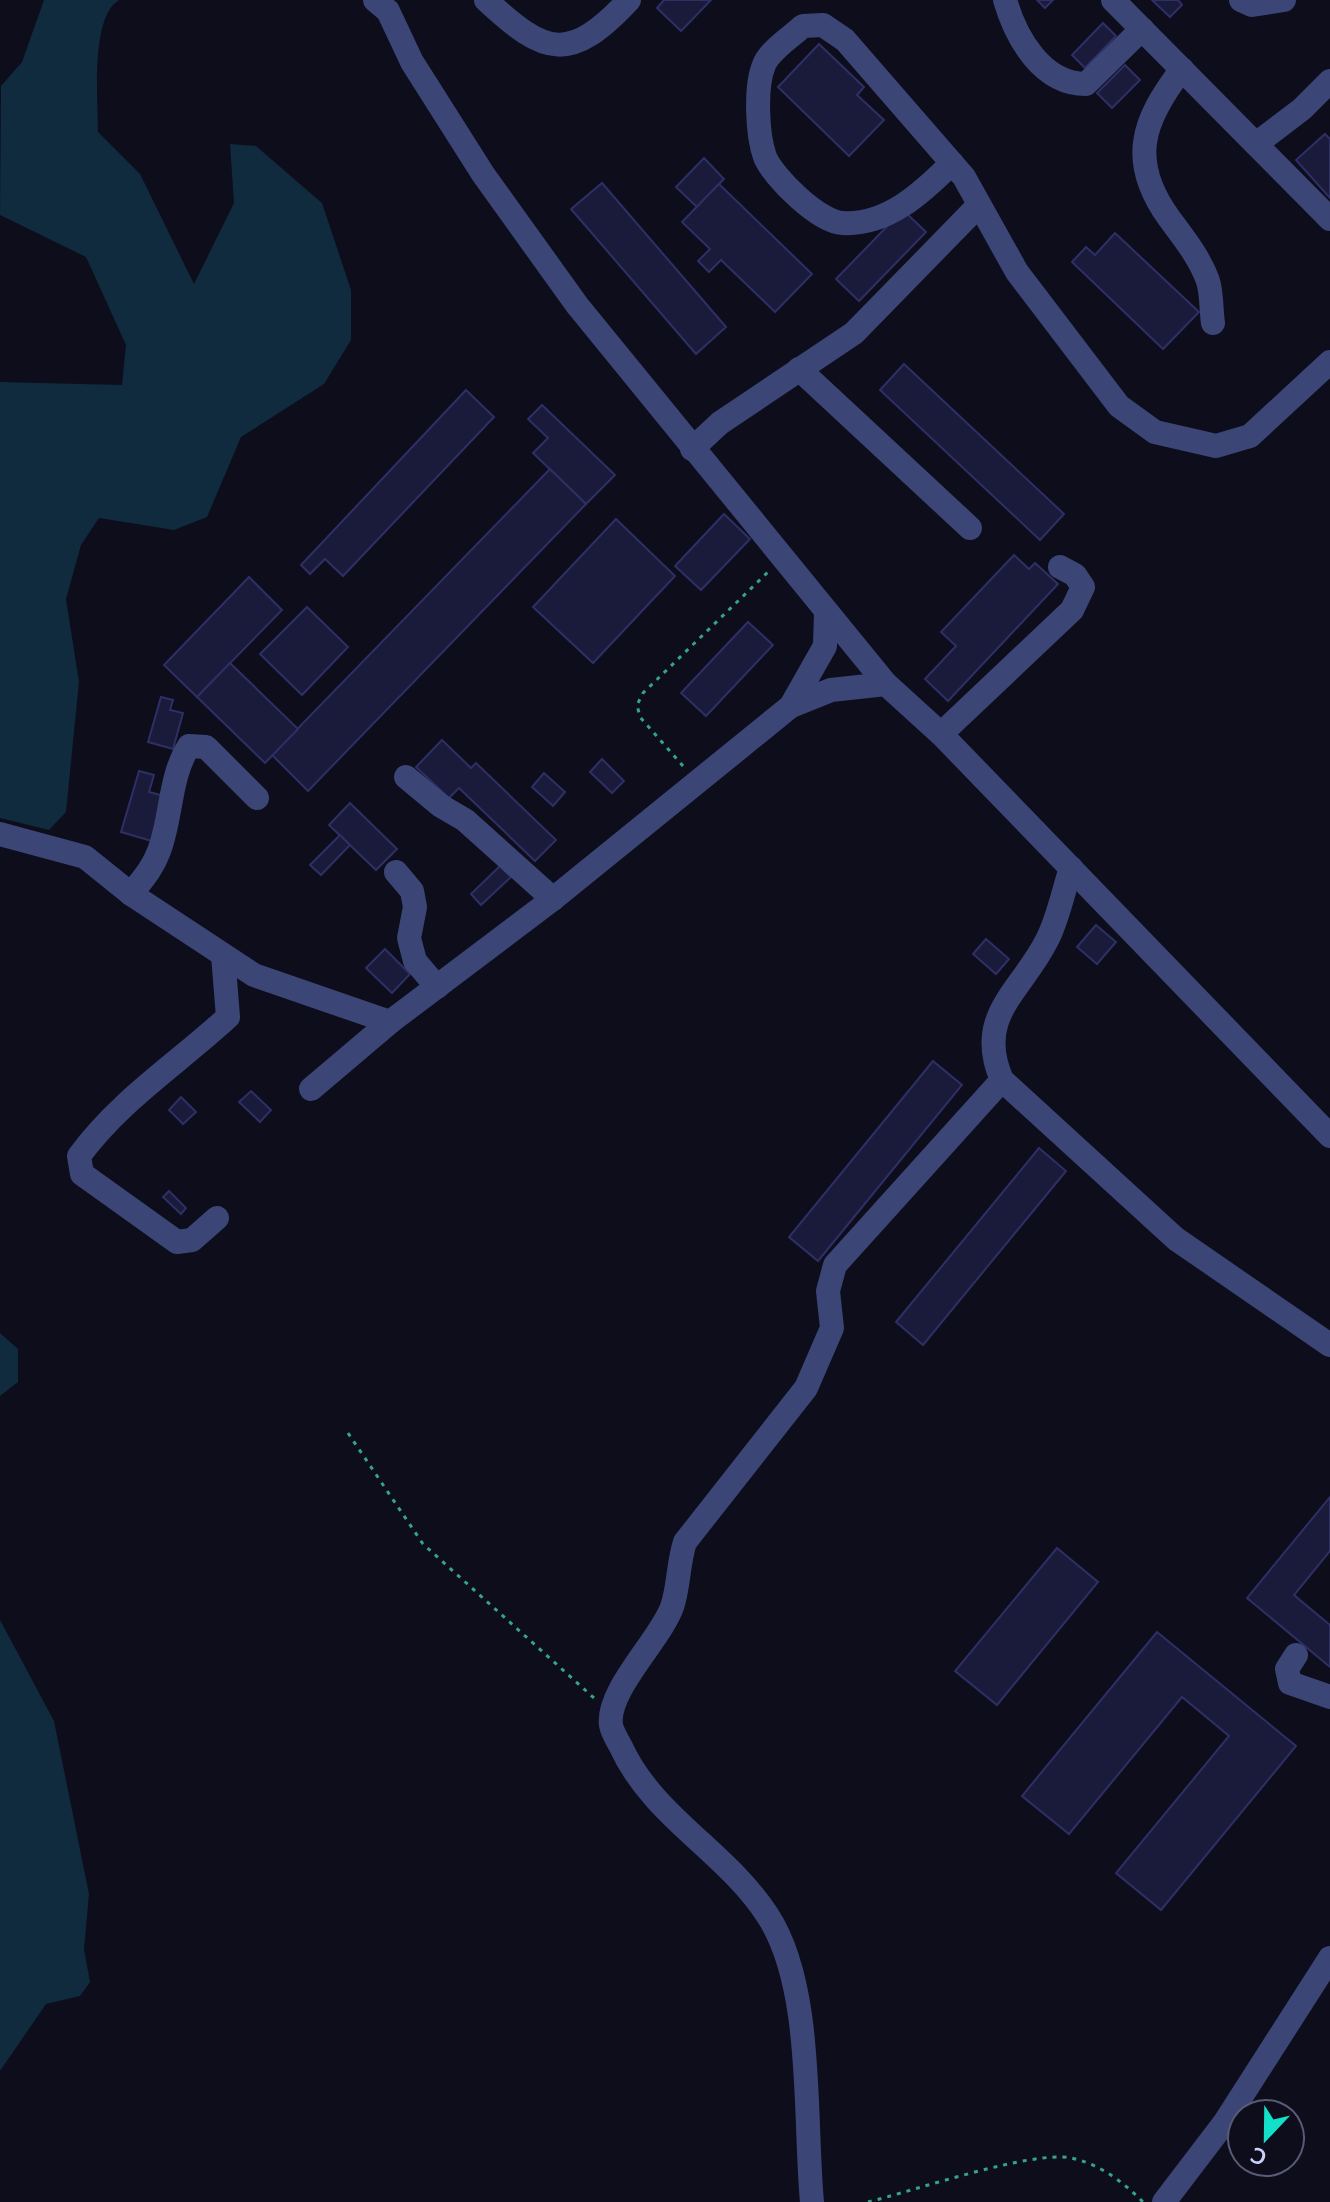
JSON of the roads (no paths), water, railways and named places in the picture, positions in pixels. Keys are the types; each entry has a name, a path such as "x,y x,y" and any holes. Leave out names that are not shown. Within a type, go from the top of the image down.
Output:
{"street":[{"path":"486,0 521,32 550,45 578,44 610,20 629,0"},
{"path":"1005,0 1010,18 1041,68 1071,84 1086,84 1142,29"},
{"path":"1113,0 1330,219"},
{"path":"1241,0 1252,5 1284,0"},
{"path":"390,4 412,62 483,174 577,305 886,684 941,734 1330,1136"},
{"path":"952,163 918,198 867,221 839,223 802,202 765,158 758,120 764,63 803,26 823,25 845,40 952,163 964,177 1017,272 1119,406 1155,432 1216,446 1250,436 1330,362"},
{"path":"1182,69 1160,97 1144,134 1144,170 1164,210 1191,247 1208,281 1213,323"},
{"path":"1256,144 1302,109 1330,81"},
{"path":"692,449 720,423 854,333 979,205"},
{"path":"799,369 970,528"},
{"path":"941,734 1072,610 1083,587 1075,575 1060,567"},
{"path":"791,706 825,646 826,611"},
{"path":"311,1089 390,1022 699,784 791,706 831,690 886,684"},
{"path":"131,894 152,867 160,849 180,759 189,746 206,747 257,798"},
{"path":"406,777 441,806 465,820 553,899"},
{"path":"0,834 85,857 131,894 254,975 390,1022"},
{"path":"1071,868 1048,939 996,1020 991,1054 1002,1080 1176,1239 1330,1345"},
{"path":"396,872 412,891 415,907 409,938 415,961 437,987"},
{"path":"217,1218 192,1240 177,1242 82,1174 79,1156 100,1128 133,1094 185,1057 228,1017 223,955"},
{"path":"812,2202 798,1998 788,1954 768,1915 643,1787 611,1724 615,1702 673,1605 685,1542 806,1388 825,1352 832,1328 828,1291 835,1265 1002,1080"},
{"path":"1296,1655 1287,1669 1290,1683 1330,1697"},
{"path":"1164,2202 1225,2122 1330,1958"}],"water":[{"path":"44,0 119,0 110,9 103,24 100,41 98,132 140,174 194,284 234,203 230,144 256,146 322,203 351,290 351,340 324,384 241,437 207,517 174,530 99,518 81,545 66,599 79,682 66,812 49,830 0,818 0,382 122,385 126,345 86,257 0,215 1,86 22,62"},
{"path":"0,1333 18,1349 18,1382 0,1396"},
{"path":"0,1620 54,1721 89,1894 84,1949 90,1982 80,1996 46,2004 0,2071"}]}
